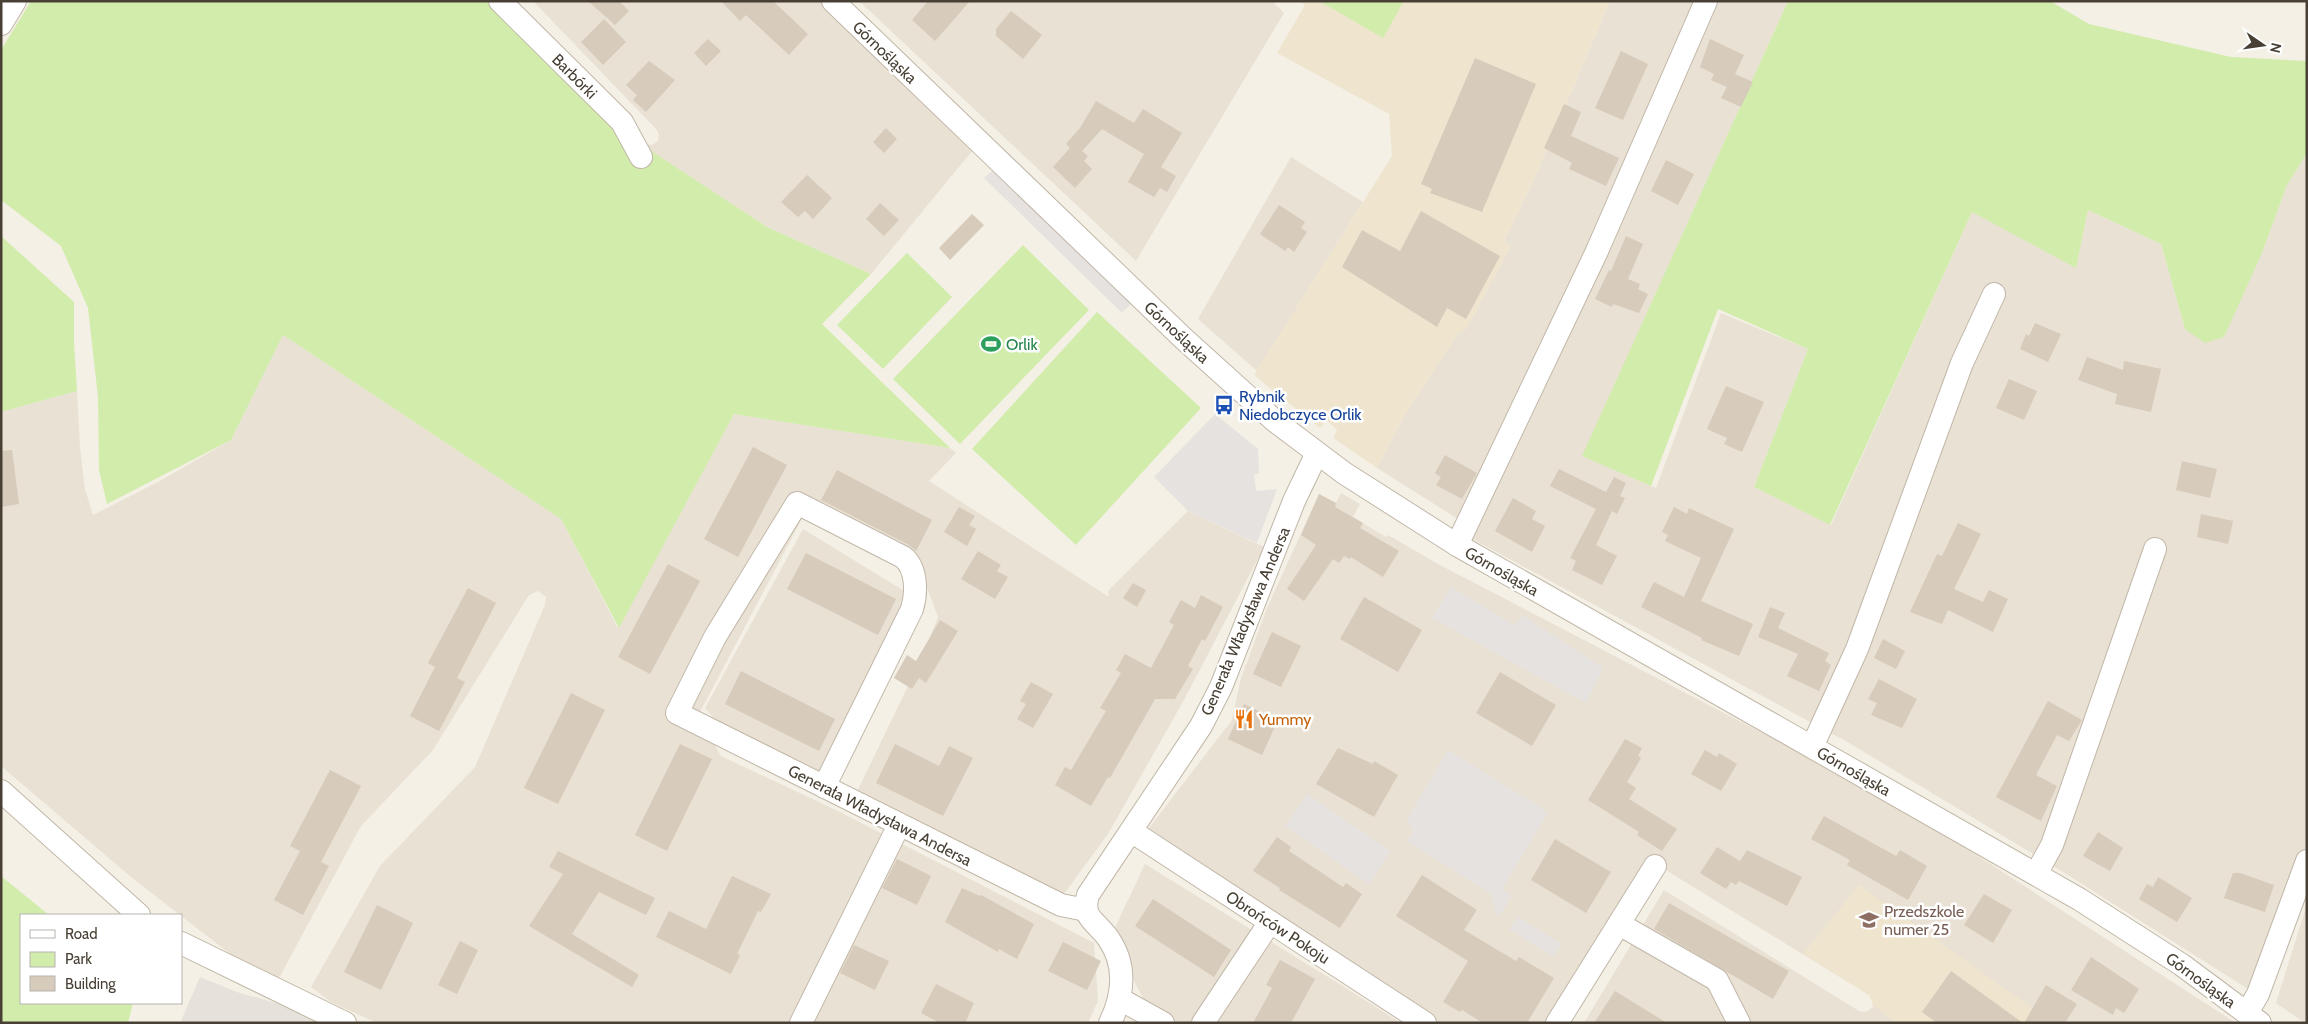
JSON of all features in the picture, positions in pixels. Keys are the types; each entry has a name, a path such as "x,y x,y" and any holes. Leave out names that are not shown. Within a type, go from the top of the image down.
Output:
{"street":[{"path":"1,24 16,1"},
{"name":"Barbórki","path":"500,1 622,122 641,157"},
{"name":"Górnośląska","path":"833,1 1184,339 1275,421 1317,454 1386,502 1457,545 2036,874 2143,939 2253,1018"},
{"path":"1457,545 1597,252 1706,1"},
{"path":"1812,747 1828,715 1842,677 1857,649 1962,363 1994,294"},
{"name":"Generała Władysława Andersa","path":"824,787 912,609 915,595 913,572 908,561 903,557 797,503 714,637 677,713 899,825 1061,905 1086,910 1086,902 1092,887 1196,735 1221,686 1297,494 1317,454"},
{"path":"2036,874 2052,845 2155,549"},
{"path":"1,791 138,914"},
{"path":"801,1023 899,825"},
{"name":"Obrońców Pokoju","path":"1131,831 1425,1023"},
{"path":"2253,1018 2258,994 2307,862"},
{"path":"1557,1023 1655,866"},
{"path":"1086,910 1088,916 1108,938 1114,950 1123,980 1120,999 1110,1023"},
{"path":"1203,1023 1270,922"},
{"path":"1619,924 1717,980 1739,1023"},
{"path":"182,943 345,1023"},
{"path":"1120,999 1163,1023"}],"shaded area":[{"path":"533,1 833,1 977,145 871,274 767,227 647,148 646,144 652,145 658,141 659,135 657,130"},
{"path":"859,1 1272,1 1284,13 1136,261"},
{"path":"1298,1 1610,1 1532,184 1504,241 1511,246 1465,331 1460,331 1407,411 1377,468 1333,438 1337,430 1326,420 1320,428 1285,400 1287,396 1282,392 1279,396 1254,375 1392,156 1389,114 1277,53 1305,5"},
{"path":"1610,1 1698,1 1591,249 1461,521 1377,468 1407,411 1460,330 1465,330 1511,246 1504,241 1532,184"},
{"path":"1713,1 1788,1 1583,456 1656,488 1721,313 1808,349 1754,487 1831,525 1972,212 2076,267 2088,210 2161,244 2185,329 2262,253 2287,185 2307,153 2307,842 2251,991 2063,872 1849,743 1469,537"},
{"path":"1291,157 1363,202 1257,371 1198,319"},
{"path":"993,170 1132,303 1122,313 984,178"},
{"path":"283,335 561,519 618,628 734,414 950,448 956,453 929,481 1109,597 1108,591 1188,511 1264,547 1184,700 1108,834 1064,894 854,798 921,659 938,617 925,582 805,513 700,712 700,719 721,756 838,811 1094,943 1098,1001 1088,1023 377,1023 331,1002 311,987 380,866 475,767 545,605 546,597 538,591 529,595 433,750 361,826 279,978 247,967 182,917 182,914 179,914 131,877 1,766 1,412 77,391 80,448 85,489 93,515 158,482 231,440"},
{"path":"1215,414 1258,449 1259,474 1254,474 1256,491 1277,489 1257,543 1188,511 1154,477"},
{"path":"1341,493 1360,504 1353,517 1386,537 1388,535 1438,564 1893,801 2236,1023 1584,1023 1664,890 1859,1011 1866,1012 1873,1007 1872,999 1869,995 1664,869 1552,1023 1437,1023 1354,971 1149,828 1232,720 1241,678 1267,608 1319,494 1336,503"},
{"path":"803,529 909,594 918,617 904,651 846,744 837,790 732,740 705,708"},
{"path":"1451,587 1514,625 1522,615 1603,668 1586,703 1432,618"},
{"path":"1448,750 1548,812 1502,889 1512,896 1499,916 1496,914 1491,894 1407,841 1413,832 1407,819"},
{"path":"1307,794 1391,851 1369,884 1285,826"},
{"path":"1145,864 1401,1023 1170,1023 1149,1010 1111,936"},
{"name":"Przedszkole numer 25","path":"1859,885 2053,1023 1896,1023 1873,1005 1869,995 1803,954"},
{"path":"2307,904 2307,1023 2305,1023 2276,1003"},
{"path":"1518,917 1562,944 1553,957 1509,929"},
{"path":"200,977 237,992 307,1012 330,1023 180,1023"}],"green space":[{"path":"31,1 491,1 653,152 767,227 871,274 822,324 950,448 734,414 619,628 561,519 283,335 231,440 107,504 99,470 98,397 88,308 61,246 1,200 1,50"},
{"path":"1319,1 1404,1 1383,38"},
{"path":"1788,1 2050,1 2089,24 2231,57 2307,61 2307,153 2287,185 2262,253 2224,337 2205,343 2185,329 2161,244 2088,210 2076,268 1972,212 1830,525 1754,487 1808,349 1718,309 1651,486 1582,456"},
{"path":"1,236 74,302 77,391 1,412"},
{"name":"Orlik","path":"1023,245 1089,310 960,444 893,379"},
{"path":"907,253 952,297 883,369 837,325"},
{"path":"1097,312 1201,408 1076,545 972,449"},
{"path":"1,876 48,914 20,914 20,1004 133,1004 128,1023 1,1023"}],"building":[{"path":"588,1 619,1 629,11 615,25"},
{"path":"721,1 773,1 808,34 789,55 746,15 740,21"},
{"path":"928,1 970,1 935,41 912,20"},
{"path":"1011,11 1042,35 1023,59 996,36 996,29"},
{"path":"604,19 626,42 603,65 581,42"},
{"path":"708,39 721,51 706,66 694,53"},
{"path":"1710,39 1744,55 1735,74 1753,82 1741,107 1721,98 1727,87 1711,80 1714,74 1700,67"},
{"path":"1621,51 1648,64 1623,120 1595,108"},
{"path":"1475,58 1536,84 1482,212 1430,193 1432,189 1421,184"},
{"path":"649,61 675,80 646,112 633,100 637,95 626,85"},
{"path":"1096,101 1134,123 1143,109 1182,133 1161,167 1176,176 1167,192 1160,188 1154,197 1128,182 1144,154 1102,129 1082,151 1088,156 1084,161 1092,169 1075,188 1053,167 1070,148 1066,144 1080,128"},
{"path":"1564,104 1581,112 1571,136 1619,158 1606,186 1569,169 1572,163 1544,148"},
{"path":"886,128 897,139 884,153 873,142"},
{"path":"1666,160 1694,174 1678,205 1651,191"},
{"path":"807,175 832,198 813,219 805,211 798,217 781,202"},
{"path":"880,203 899,220 884,236 866,219"},
{"path":"1279,205 1305,222 1301,228 1307,232 1294,252 1288,247 1285,251 1260,234"},
{"path":"1421,211 1500,256 1466,319 1447,308 1437,327 1342,267 1362,230 1400,251"},
{"path":"972,214 984,225 950,260 939,248"},
{"path":"1626,236 1643,244 1628,279 1640,284 1638,289 1648,294 1639,313 1613,304 1612,307 1595,299 1609,270 1611,271"},
{"path":"2035,323 2061,334 2048,362 2020,349 2026,334 2029,336"},
{"path":"2087,357 2123,370 2124,361 2161,369 2151,412 2115,404 2117,394 2078,380"},
{"path":"2009,379 2037,391 2024,420 1996,408"},
{"path":"1726,386 1764,402 1742,452 1724,444 1727,438 1707,429"},
{"path":"753,447 787,465 738,557 704,539"},
{"path":"12,450 19,504 1,507 1,451"},
{"path":"1445,455 1477,473 1462,499 1436,485 1441,477 1435,473"},
{"path":"2182,461 2217,469 2210,498 2176,490"},
{"path":"1559,469 1606,492 1614,477 1626,483 1620,496 1625,498 1617,514 1612,511 1596,545 1617,556 1602,585 1572,570 1576,561 1570,558 1596,509 1550,486"},
{"path":"837,470 932,520 916,551 909,545 821,500"},
{"path":"1319,494 1336,503 1335,507 1363,523 1360,528 1399,551 1383,577 1351,557 1350,559 1344,556 1339,563 1333,559 1304,601 1287,589 1316,545 1301,535"},
{"path":"1513,498 1536,511 1532,519 1545,526 1532,552 1495,531"},
{"path":"959,507 975,516 969,525 976,529 967,546 944,532"},
{"path":"1674,507 1687,514 1689,508 1734,529 1701,601 1753,624 1739,656 1701,640 1702,638 1641,607 1654,582 1684,597 1701,558 1665,541 1668,535 1662,532"},
{"path":"2201,514 2233,521 2228,544 2197,537"},
{"path":"1958,523 1981,534 1954,589 1983,602 1989,590 2008,599 1993,632 1948,610 1942,624 1910,612 1937,554 1942,556"},
{"path":"978,551 1001,565 997,571 1008,577 995,599 961,579"},
{"path":"806,553 896,599 878,635 787,589"},
{"path":"668,564 700,581 650,674 618,657"},
{"path":"1133,583 1146,590 1137,607 1123,598"},
{"path":"468,588 496,603 457,678 465,682 439,731 410,716 435,667 428,663"},
{"path":"1201,595 1223,607 1205,641 1202,639 1188,666 1193,669 1175,699 1155,699 1110,778 1108,777 1091,806 1055,785 1065,767 1071,770 1106,711 1100,708 1121,673 1116,670 1125,654 1151,668 1174,625 1169,622 1181,600 1195,608"},
{"path":"1364,597 1422,630 1398,672 1340,639"},
{"path":"1770,607 1785,613 1778,628 1829,653 1825,661 1831,665 1819,691 1787,676 1798,654 1758,637"},
{"path":"940,620 958,631 926,683 919,678 912,689 894,678 907,655 916,661"},
{"path":"1272,632 1301,646 1281,687 1253,674"},
{"path":"1883,639 1905,651 1896,669 1874,658"},
{"path":"741,671 835,719 819,751 725,704"},
{"path":"1500,672 1556,705 1532,746 1476,713"},
{"path":"1879,679 1917,699 1902,728 1871,715 1877,703 1868,699"},
{"path":"1031,682 1053,694 1033,728 1017,719 1026,704 1020,701"},
{"path":"571,693 605,710 558,804 524,788"},
{"path":"2048,701 2082,720 2069,741 2057,735 2036,775 2057,786 2041,821 1996,797"},
{"path":"1244,704 1278,720 1262,755 1228,739"},
{"path":"1625,739 1642,748 1638,756 1641,758 1627,782 1636,788 1629,799 1677,829 1662,851 1637,835 1639,832 1588,800"},
{"path":"680,744 712,759 667,851 635,835"},
{"path":"895,744 939,766 949,746 973,758 943,816 876,783"},
{"path":"1338,748 1373,764 1374,761 1398,775 1374,817 1316,784"},
{"path":"1705,750 1717,757 1719,753 1737,764 1721,791 1691,774"},
{"path":"330,770 361,786 321,862 329,866 303,915 274,900 300,851 290,846"},
{"path":"1824,816 1896,856 1900,850 1927,866 1908,900 1847,865 1850,860 1811,839"},
{"path":"2098,832 2123,848 2110,871 2083,856"},
{"path":"1277,837 1291,847 1289,851 1343,887 1346,883 1362,894 1340,928 1279,890 1280,888 1253,871"},
{"path":"1555,839 1611,872 1586,913 1531,880"},
{"path":"1717,847 1740,861 1747,850 1802,877 1787,906 1739,881 1736,885 1731,882 1726,889 1700,873"},
{"path":"558,851 655,898 646,915 599,892 572,934 639,975 632,987 529,926 563,874 549,867"},
{"path":"897,859 931,876 917,905 882,888"},
{"path":"2233,873 2240,873 2274,885 2265,912 2224,898"},
{"path":"1422,875 1477,910 1464,930 1516,961 1519,957 1554,978 1527,1023 1483,1023 1462,1010 1460,1012 1443,1002 1468,961 1396,916"},
{"path":"732,876 771,894 761,912 758,911 737,954 740,955 731,974 656,937 669,911 706,929"},
{"path":"2158,877 2192,898 2177,922 2139,899 2147,884 2153,887"},
{"path":"962,888 981,895 1034,924 1017,959 999,949 998,952 945,922"},
{"path":"1984,894 2012,910 1993,943 1964,925"},
{"path":"1153,899 1231,950 1214,977 1135,926"},
{"path":"1669,903 1789,971 1773,999 1654,929"},
{"path":"377,905 413,923 381,990 344,972"},
{"path":"460,941 478,950 457,994 438,985"},
{"path":"1063,942 1101,961 1087,990 1048,971"},
{"path":"854,945 889,961 875,990 840,973"},
{"path":"2091,957 2139,989 2124,1013 2116,1008 2113,1015 2071,990"},
{"path":"1280,960 1315,979 1291,1023 1253,1023 1272,988 1266,985"},
{"path":"1951,971 2023,1023 1937,1023 1922,1012"},
{"path":"936,984 974,1003 965,1023 940,1023 921,1013"},
{"path":"2046,985 2077,1004 2065,1023 2024,1023"},
{"path":"1615,991 1667,1023 1594,1023"}],"place":[{"name":"Orlik","path":"991,344"},
{"name":"Rybnik Niedobczyce Orlik","path":"1224,405"},
{"name":"Yummy","path":"1244,719"},
{"name":"Przedszkole numer 25","path":"1869,920"}]}
